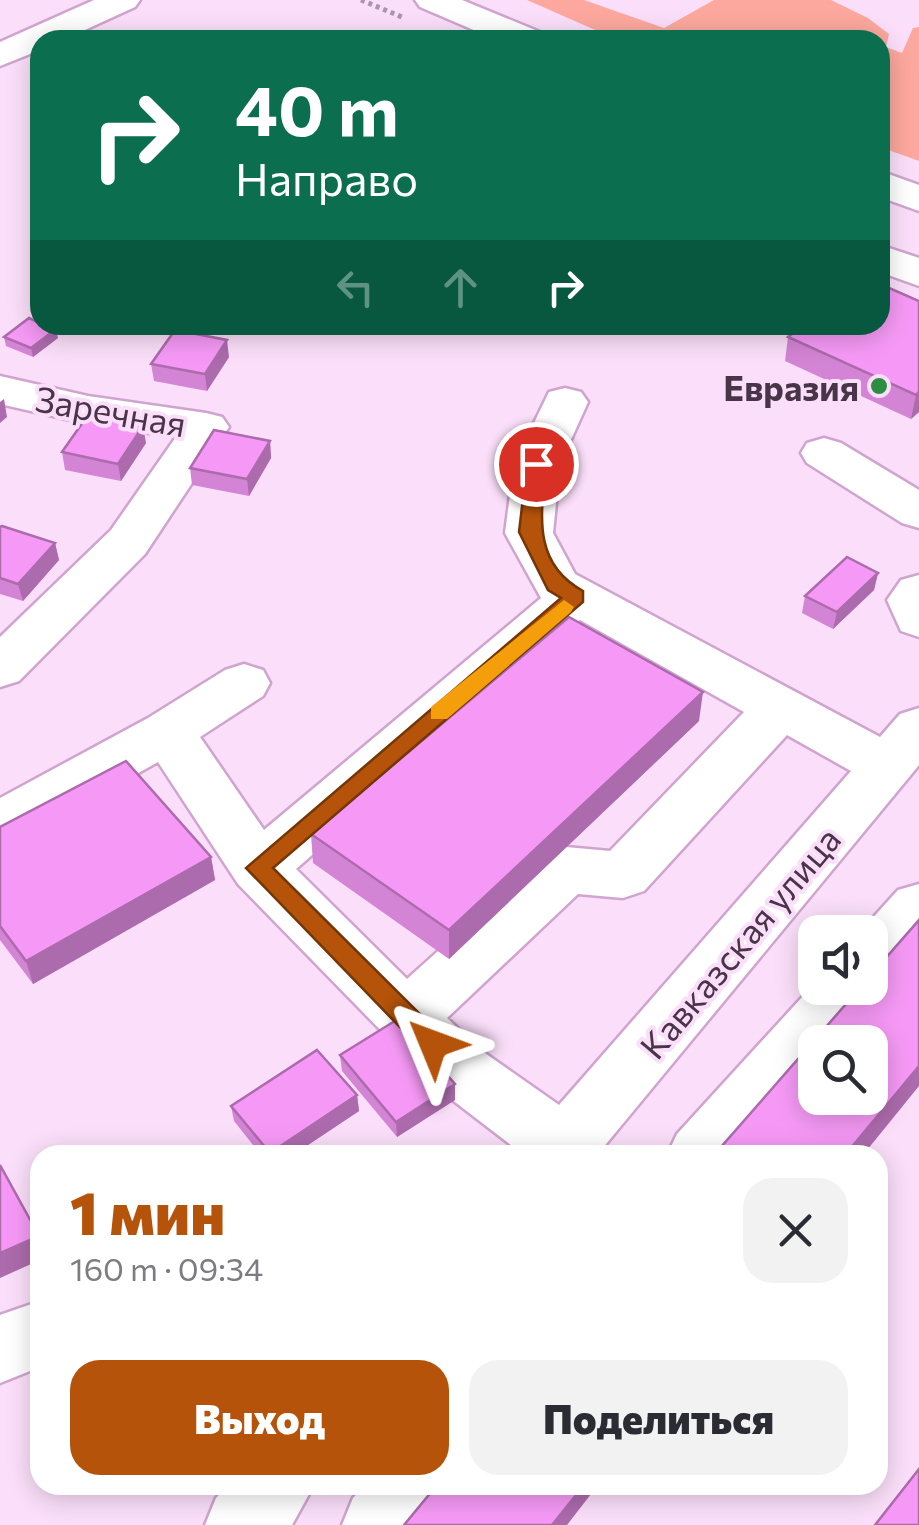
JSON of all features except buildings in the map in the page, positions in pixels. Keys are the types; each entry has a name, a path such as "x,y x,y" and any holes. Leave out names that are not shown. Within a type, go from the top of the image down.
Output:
{"street":[{"path":"53,30 123,0"},
{"path":"451,3 506,30"},
{"path":"6,50 30,40"},
{"path":"890,187 919,199"},
{"path":"890,260 919,273"},
{"name":"Заречная","path":"0,390 88,410 206,427 128,542 0,668"},
{"path":"565,402 536,464 529,532 556,585 780,708 904,747"},
{"path":"824,453 919,512"},
{"path":"919,592 912,600 919,619"},
{"path":"258,868 576,596"},
{"path":"0,824 167,732 244,683"},
{"path":"406,1018 566,870 623,874 780,708"},
{"path":"167,732 258,868 460,1070 555,1145"},
{"name":"Кавказская улица","path":"565,1145 904,747"},
{"path":"888,943 919,908"},
{"path":"709,1145 833,1005"},
{"path":"0,1350 30,1338"},
{"path":"242,1525 268,1495"},
{"path":"380,1525 406,1495"}],"shaded area":[{"path":"527,0 584,0 664,28 714,0 831,0 884,30 595,30"},
{"path":"919,27 919,161 890,151 890,48 902,53 913,28"}],"slow traffic":[{"path":"439,713 564,607"}],"place":[{"name":"Евразия","path":"879,386"}],"route":[{"path":"433,1044 258,868 576,596 556,585 529,532 536,464"}]}
